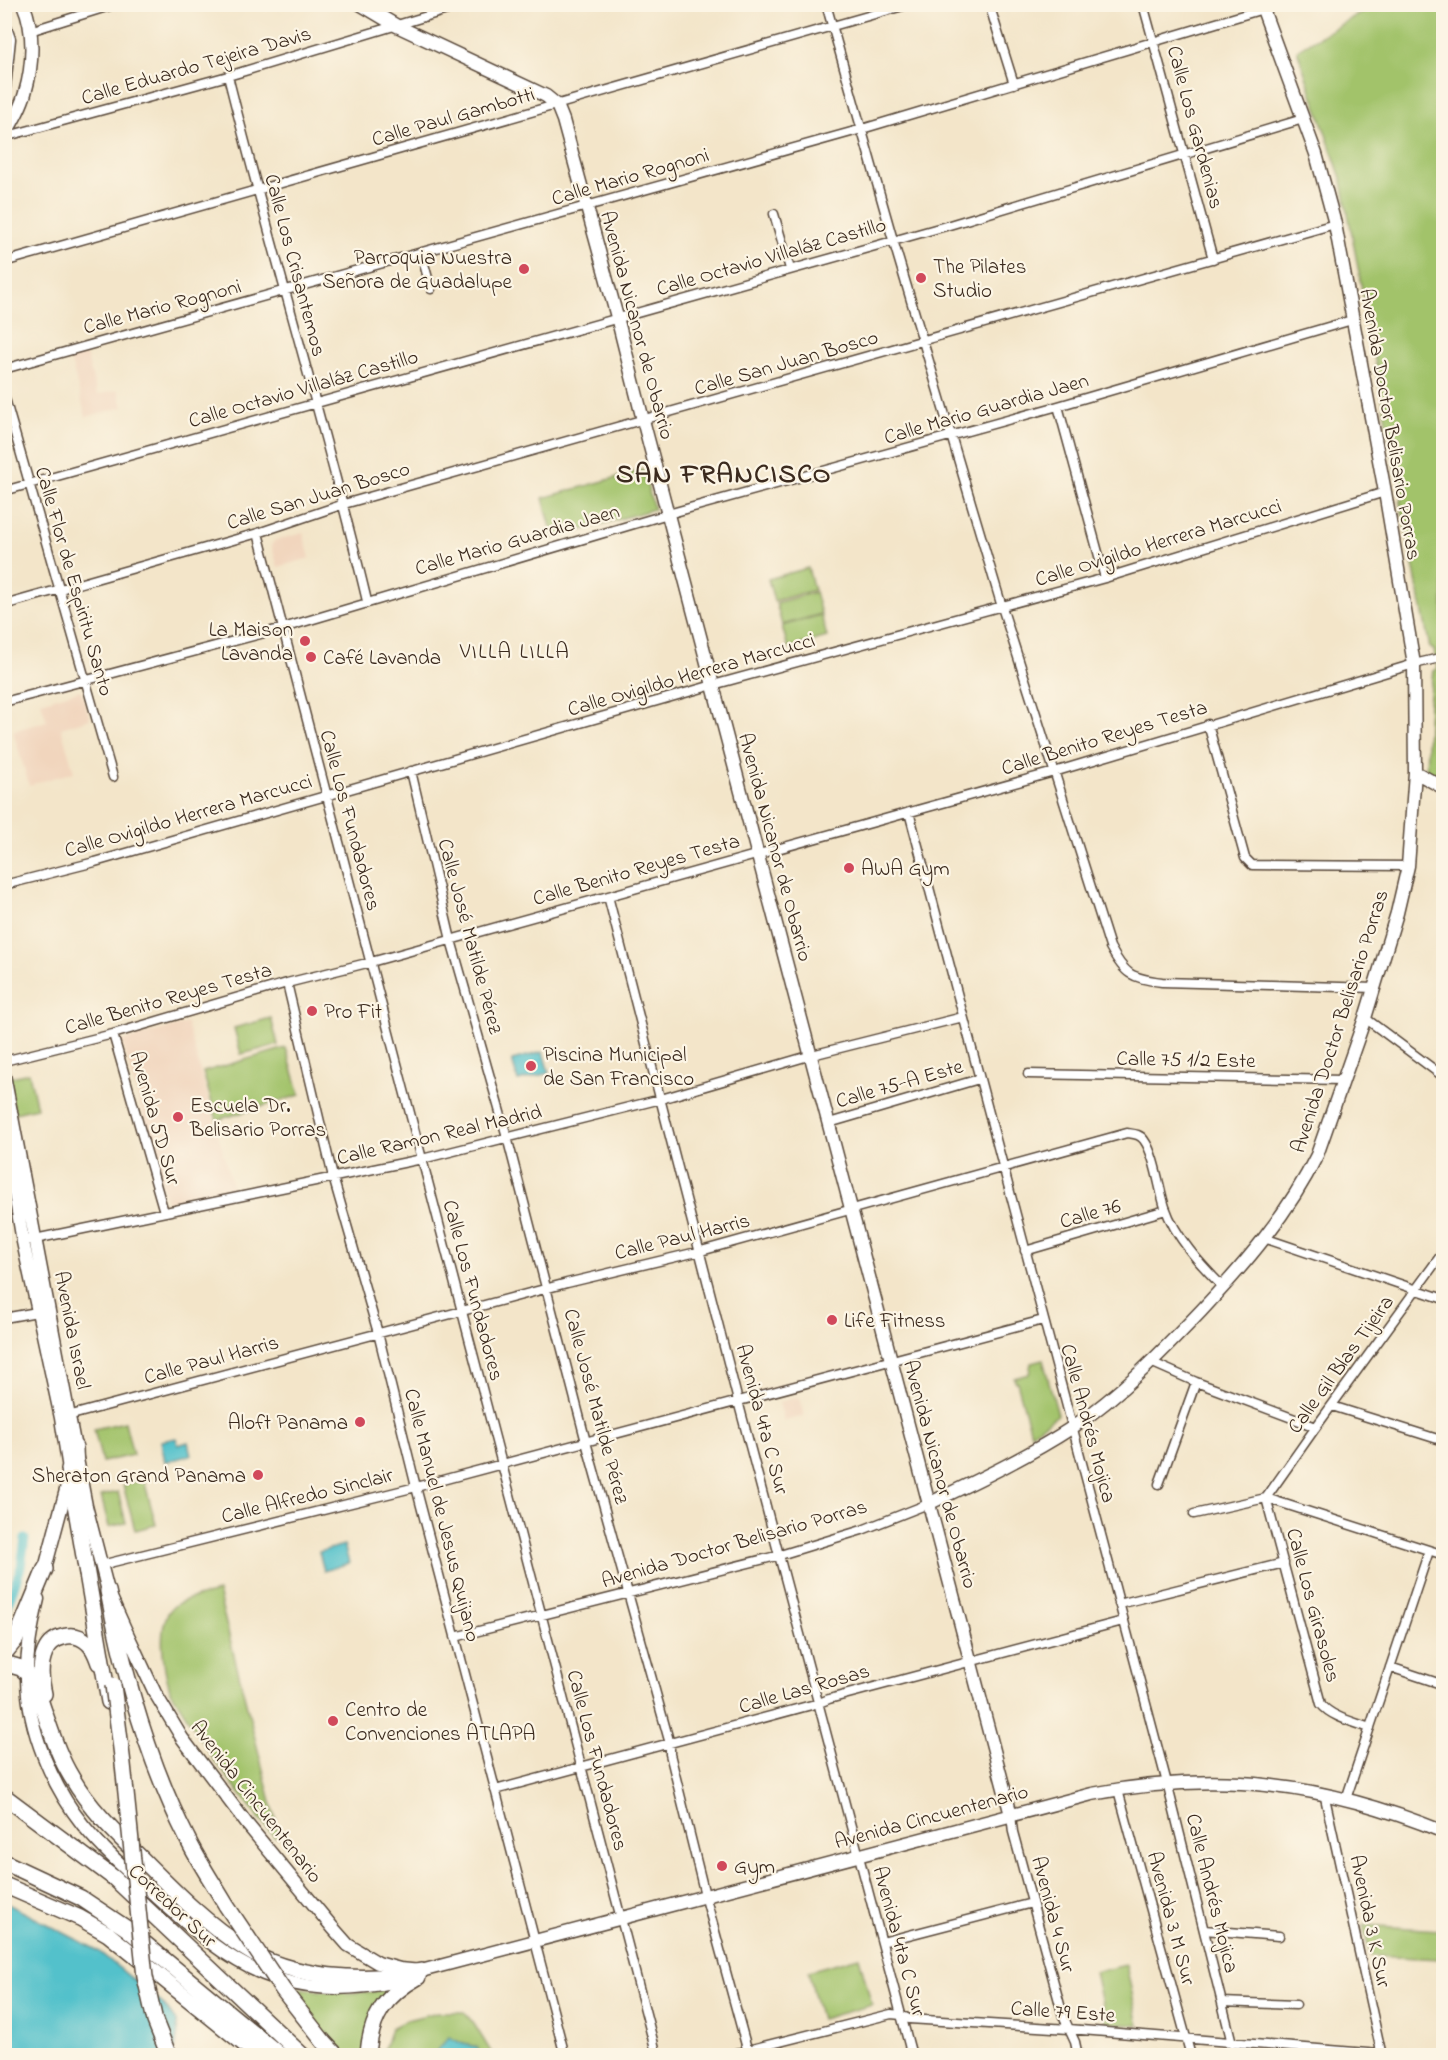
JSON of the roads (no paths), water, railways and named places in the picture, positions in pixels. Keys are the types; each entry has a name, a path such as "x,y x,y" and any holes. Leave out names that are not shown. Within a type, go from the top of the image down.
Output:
{"highway":[{"path":"75,1447 80,1507 106,1637 110,1707 118,1767 138,1987 146,2019 160,2055"},
{"path":"69,1468 123,1764 145,1977 155,2021 169,2055"},
{"path":"4,1654 20,1630 45,1569"},
{"path":"108,1591 127,1678 150,1751 187,1838 226,1905 283,1990 323,2041 337,2055"},
{"path":"60,1755 41,1680 41,1663 47,1648 64,1636 76,1636 85,1640 95,1651 110,1684"},
{"path":"4,1663 15,1665 27,1672 33,1681 60,1755 81,1792 106,1823 215,1927 245,1949 272,1962 328,1975 377,1978 424,1972"},
{"name":"Corredor Sur","path":"4,1796 114,1878 303,2055"},
{"name":"Corredor Sur","path":"4,1862 81,1898 126,1928 281,2055"},
{"path":"4,1885 80,1918 108,1934 259,2055"},
{"path":"368,2055 369,2036 377,2015 396,1990 424,1972"}],"main road":[{"path":"4,137 25,95 32,57 30,31 23,4"},
{"path":"360,4 397,26 546,96 557,105"},
{"name":"Avenida Doctor Belisario Porras","path":"928,1504 1002,1468 1072,1427 1122,1389 1152,1363 1223,1287 1264,1238 1306,1178 1317,1155 1375,988 1408,866 1415,772 1414,664 1385,492 1335,224 1304,119 1262,7"},
{"path":"4,25 9,39 4,87"},
{"name":"Avenida Nicanor de Obarrio","path":"557,105 617,317 1011,1815"},
{"path":"1415,772 1443,788"},
{"name":"Avenida Israel","path":"4,1075 38,1312 75,1447 86,1506 108,1591"},
{"name":"Avenida Israel","path":"4,1127 65,1417"},
{"name":"Avenida Cincuentenario","path":"65,1417 69,1468 66,1490 35,1610 27,1672 28,1695 43,1752 66,1802 105,1849 215,1948 272,1978 330,1989 362,1987 1011,1815 1118,1790 1167,1783 1233,1782 1279,1785 1324,1793 1374,1806 1443,1832"},
{"name":"Avenida Cincuentenario","path":"108,1591 155,1693 182,1738 247,1824 348,1945 378,1963 400,1970 424,1972"}],"street":[{"path":"30,31 116,4"},
{"name":"Calle Eduardo Tejeira Davis","path":"4,137 228,76 467,4"},
{"path":"826,4 893,240 1002,606 1110,947 1121,968 1139,979 1162,982 1375,988"},
{"name":"Calle Paul Gambotti","path":"4,262 910,4"},
{"path":"989,4 1014,84"},
{"name":"Calle Los Gardenias","path":"1143,4 1213,259"},
{"name":"Calle Mario Rognoni","path":"4,369 862,129 1155,42 1262,7"},
{"name":"Calle Los Crisantemos","path":"228,76 256,191 344,504 367,602"},
{"name":"Calle Octavio Villaláz Castillo","path":"4,491 893,240 1304,119"},
{"path":"774,214 790,269"},
{"name":"Calle San Juan Bosco","path":"4,605 258,533 344,504 924,342 1335,224"},
{"path":"422,253 431,290"},
{"name":"Calle Mario Guardia Jaen","path":"4,702 283,628 668,514 1058,406 1352,320"},
{"name":"Calle Flor de Espiritu Santo","path":"4,394 113,777"},
{"path":"1058,406 1105,578"},
{"name":"Calle Ovigildo Herrera Marcucci","path":"4,885 95,862 713,685 1105,578 1385,492"},
{"name":"Calle Los Fundadores","path":"258,533 657,2055"},
{"name":"Calle Benito Reyes Testa","path":"4,1061 113,1034 287,983 452,940 1054,772 1208,724 1443,657"},
{"path":"1208,724 1245,858 1252,866 1408,866"},
{"name":"Calle José Matilde Pérez","path":"411,771 452,940 507,1137 586,1442 630,1593 670,1744 670,1754 705,1895 749,2053"},
{"name":"Calle Andrés Mojica","path":"909,812 1167,1783 1232,2043"},
{"name":"Avenida 4ta C Sur","path":"608,896 738,1401 912,2055"},
{"name":"Calle Manuel de Jesus Quijano","path":"287,983 333,1178 378,1333 416,1487 565,2055"},
{"name":"Calle Ramon Real Madrid","path":"29,1240 422,1159 661,1099 812,1055 963,1017"},
{"path":"1365,1018 1443,1077"},
{"name":"Avenida 5D Sur","path":"113,1034 164,1212"},
{"name":"Calle 75 1/2 Este","path":"1028,1074 1343,1080"},
{"name":"Calle 75-A Este","path":"829,1123 979,1079"},
{"name":"Calle Paul Harris","path":"65,1417 378,1333 701,1251 1127,1133 1138,1134 1144,1140 1166,1210 1186,1246 1223,1287"},
{"name":"Calle 76","path":"1025,1251 1166,1210"},
{"path":"1264,1238 1443,1299"},
{"name":"Calle Gil Blas Tijeira","path":"1266,1498 1443,1251"},
{"path":"4,1318 38,1312"},
{"name":"Calle Alfredo Sinclair","path":"101,1564 416,1487 1043,1320"},
{"path":"1152,1363 1316,1427"},
{"path":"1159,1484 1196,1382"},
{"path":"1332,1406 1443,1441"},
{"path":"1194,1514 1266,1498 1443,1556"},
{"name":"Calle Los Girasoles","path":"1266,1498 1321,1704 1332,1713 1370,1728"},
{"name":"Avenida Doctor Belisario Porras","path":"455,1637 780,1555 862,1530 928,1504"},
{"path":"1346,1799 1430,1551"},
{"path":"1119,1604 1284,1563"},
{"name":"Calle Las Rosas","path":"495,1790 1123,1621"},
{"path":"1390,1667 1443,1685"},
{"name":"Avenida 3 M Sur","path":"1118,1790 1191,2055"},
{"name":"Avenida 3 K Sur","path":"1324,1793 1382,2055"},
{"name":"Avenida 4 Sur","path":"1011,1815 1063,2016 1078,2055"},
{"path":"882,1942 1032,1903"},
{"path":"1204,1930 1279,1936"},
{"path":"1222,2002 1296,2005"},
{"name":"Calle 79 Este","path":"724,2055 749,2053 891,2014 909,2019 1404,2055"}],"water":[{"name":"Piscina Municipal de San Francisco","path":"543,1052 549,1073 518,1081 512,1060"},
{"path":"176,1438 178,1445 188,1442 191,1455 165,1462 161,1441"},
{"path":"344,1545 349,1563 324,1571 319,1552"},
{"path":"4,1902 97,1950 164,2005 176,2021 178,2033 175,2049 165,2056 5,2055"},
{"path":"449,2037 463,2044 477,2047 480,2055 433,2055"}],"waterway":[{"path":"4,1616 21,1567 25,1539"}],"place":[{"name":"Parroquia Nuestra Señora de Guadalupe","path":"524,269"},
{"name":"The Pilates Studio","path":"921,278"},
{"name":"La Maison Lavanda","path":"305,641"},
{"name":"Café Lavanda","path":"311,657"},
{"name":"AWA Gym","path":"849,868"},
{"name":"Pro Fit","path":"312,1011"},
{"name":"Piscina Municipal de San Francisco","path":"531,1066"},
{"name":"Escuela Dr. Belisario Porras","path":"178,1117"},
{"name":"Life Fitness","path":"832,1320"},
{"name":"Aloft Panama","path":"360,1422"},
{"name":"Sheraton Grand Panama","path":"258,1475"},
{"name":"Centro de Convenciones ATLAPA","path":"333,1721"},
{"name":"Gym","path":"722,1866"}],"district":[{"name":"SAN FRANCISCO","path":"724,473"},
{"name":"VILLA LILLA","path":"515,650"}]}
